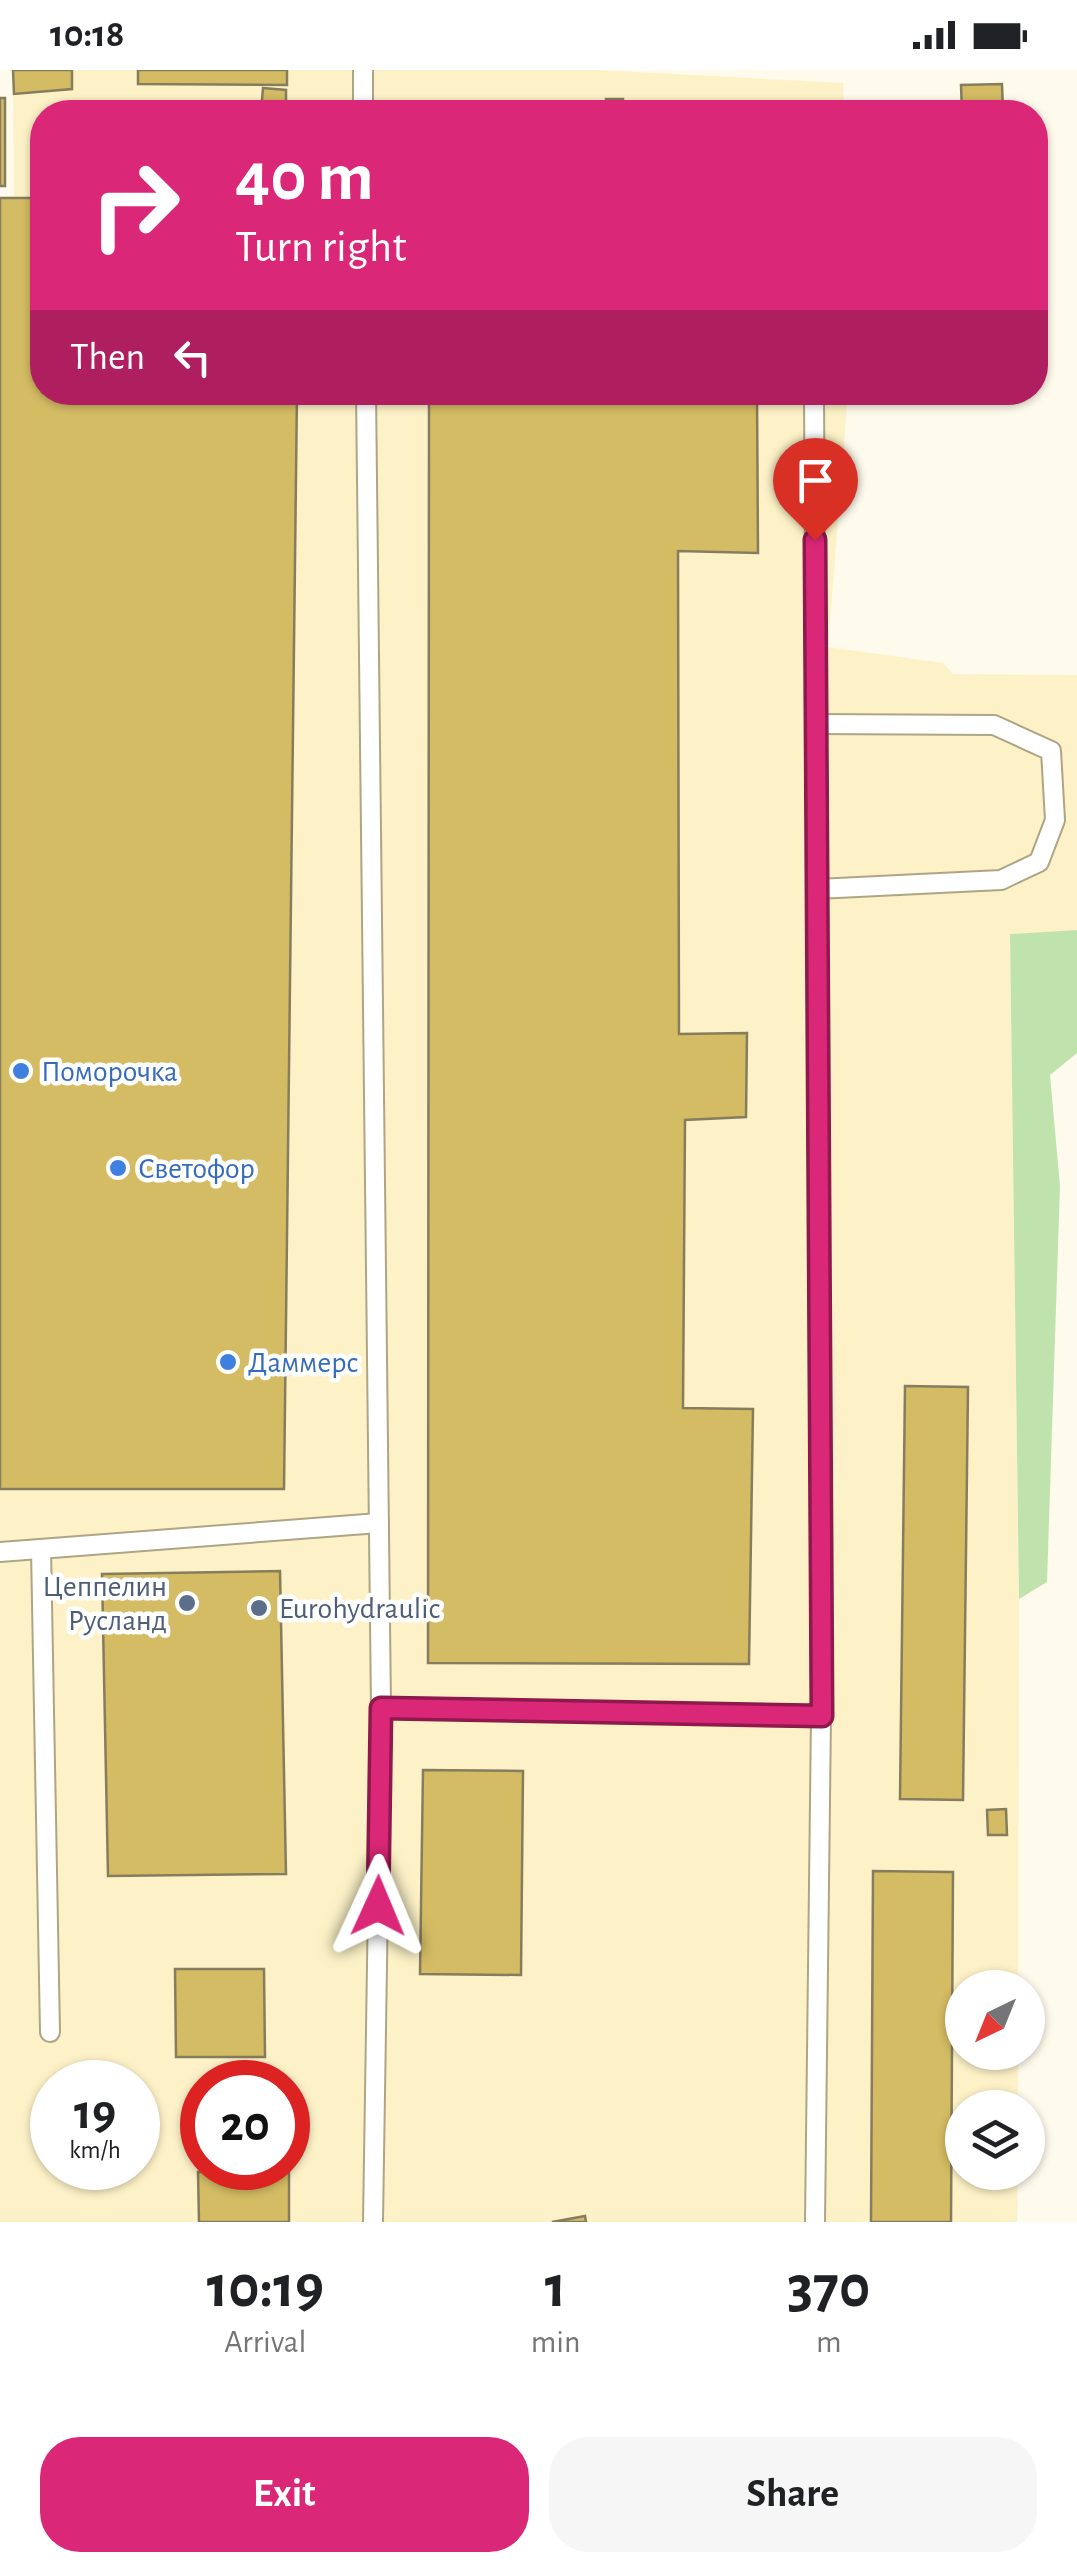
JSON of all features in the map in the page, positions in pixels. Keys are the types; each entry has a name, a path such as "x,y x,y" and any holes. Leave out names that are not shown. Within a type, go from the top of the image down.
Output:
{"lane":[{"path":"362,70 363,100"},
{"path":"366,405 381,1708 374,2222"},
{"path":"814,405 822,1716 816,2222"},
{"path":"816,724 994,725 1051,751 1055,820 1040,862 1001,880 817,889"},
{"path":"0,1552 379,1522"},
{"path":"41,1549 50,2032"},
{"path":"381,1708 822,1716"}],"shaded area":[{"path":"7,70 598,70 843,83 844,100 30,100 30,405 847,405 828,647 943,663 953,674 1077,675 1077,930 1010,935 1019,1599 1018,1970 945,1970 945,2070 1018,2070 1018,2090 945,2090 945,2190 1018,2190 1017,2222 0,2222 0,197 14,196 13,71"}],"green space":[{"path":"1077,930 1077,1053 1050,1075 1060,1186 1047,1582 1019,1599 1010,934"}],"building":[{"path":"13,70 72,70 72,89 14,94"},
{"path":"138,70 287,70 287,85 138,84"},
{"path":"1002,84 1003,100 962,100 961,85"},
{"path":"263,88 286,90 286,100 262,100"},
{"path":"0,98 5,98 5,186 0,186"},
{"path":"0,198 30,198 30,405 297,405 284,1489 0,1489"},
{"path":"429,405 757,405 758,553 678,551 679,1034 747,1033 746,1117 685,1120 683,1408 753,1409 749,1664 428,1663"},
{"path":"905,1386 968,1387 963,1800 900,1799"},
{"path":"280,1571 286,1874 108,1876 102,1574"},
{"path":"423,1770 523,1771 521,1975 420,1974"},
{"path":"1006,1809 1007,1835 988,1835 987,1810"},
{"path":"873,1871 953,1872 952,1970 945,1970 945,2070 952,2070 952,2090 945,2090 945,2190 951,2190 951,2222 871,2222"},
{"path":"175,1969 264,1969 265,2057 176,2057"},
{"path":"198,2190 289,2190 289,2222 199,2222"},
{"path":"585,2216 586,2222 552,2222"}],"place":[{"name":"Поморочка","path":"21,1071"},
{"name":"Светофор","path":"118,1168"},
{"name":"Даммерс","path":"228,1362"},
{"name":"Цеппелин Русланд","path":"187,1603"},
{"name":"Eurohydraulic","path":"259,1608"}],"route":[{"path":"378,1906 381,1708 822,1716 815,540"}]}
